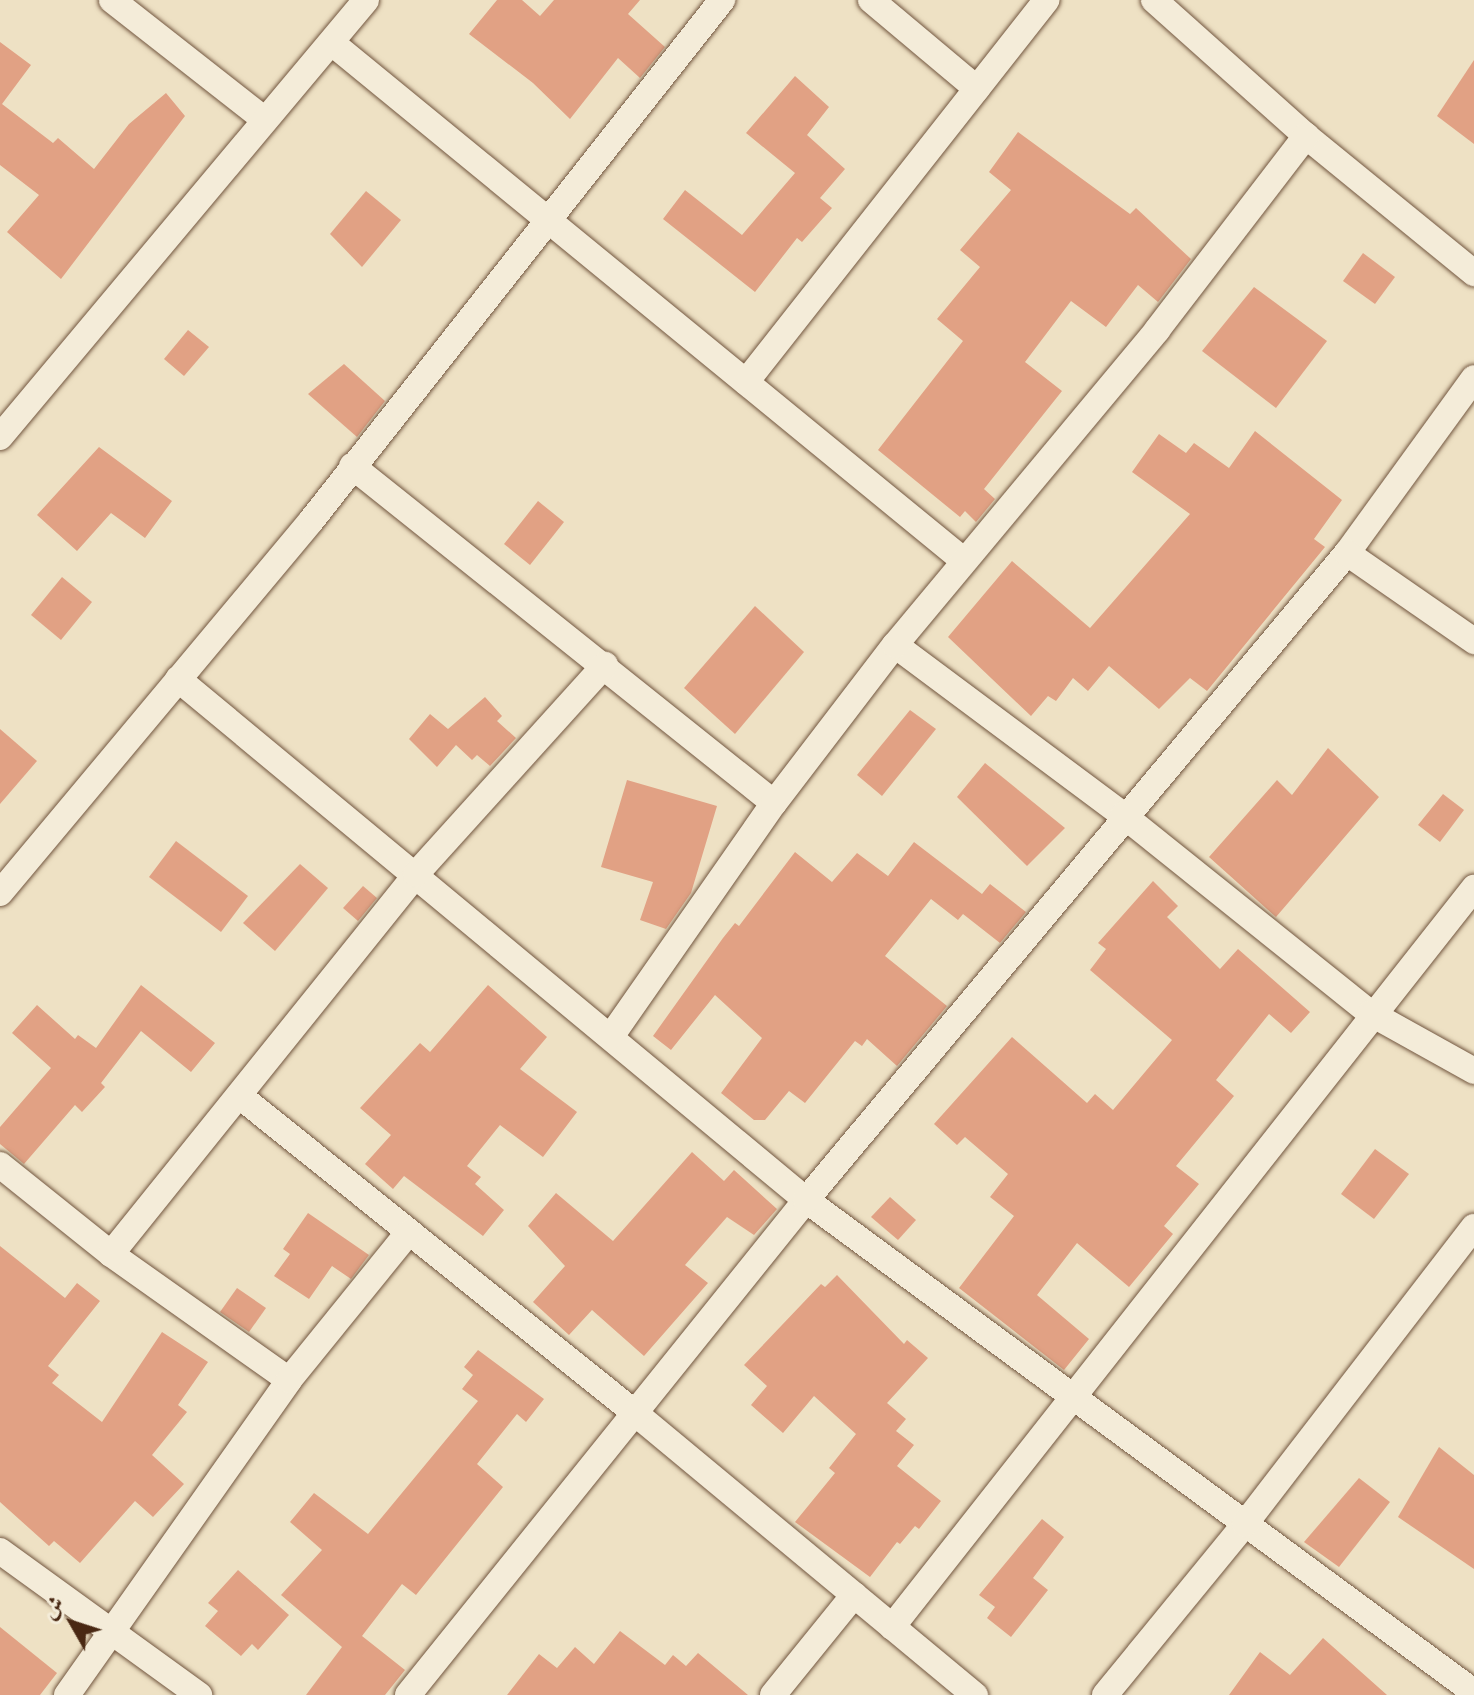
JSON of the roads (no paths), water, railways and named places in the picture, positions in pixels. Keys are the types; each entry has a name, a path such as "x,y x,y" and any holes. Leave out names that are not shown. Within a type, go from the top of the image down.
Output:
{"street":[{"path":"112,0 264,119"},
{"path":"0,437 366,0"},
{"path":"0,893 352,466 722,0"},
{"path":"871,0 977,89"},
{"path":"746,382 1047,0"},
{"path":"1154,0 1306,136 1474,273"},
{"path":"332,43 963,560"},
{"path":"612,1035 774,803 895,645 1157,330 1306,136"},
{"path":"408,1695 806,1200 1123,815 1347,553 1474,378"},
{"path":"352,466 774,803"},
{"path":"1347,553 1474,641"},
{"path":"895,645 1123,815 1370,1013 1474,1071"},
{"path":"111,1254 241,1097 416,874 605,665"},
{"path":"178,679 612,1035 806,1200 1072,1399 1471,1690"},
{"path":"892,1627 1370,1013 1474,888"},
{"path":"241,1097 635,1413 975,1695"},
{"path":"0,1165 111,1254 289,1380"},
{"path":"1105,1695 1245,1524 1474,1227"},
{"path":"67,1695 289,1380 408,1233"},
{"path":"0,1551 199,1695"},
{"path":"773,1695 854,1595"}]}
